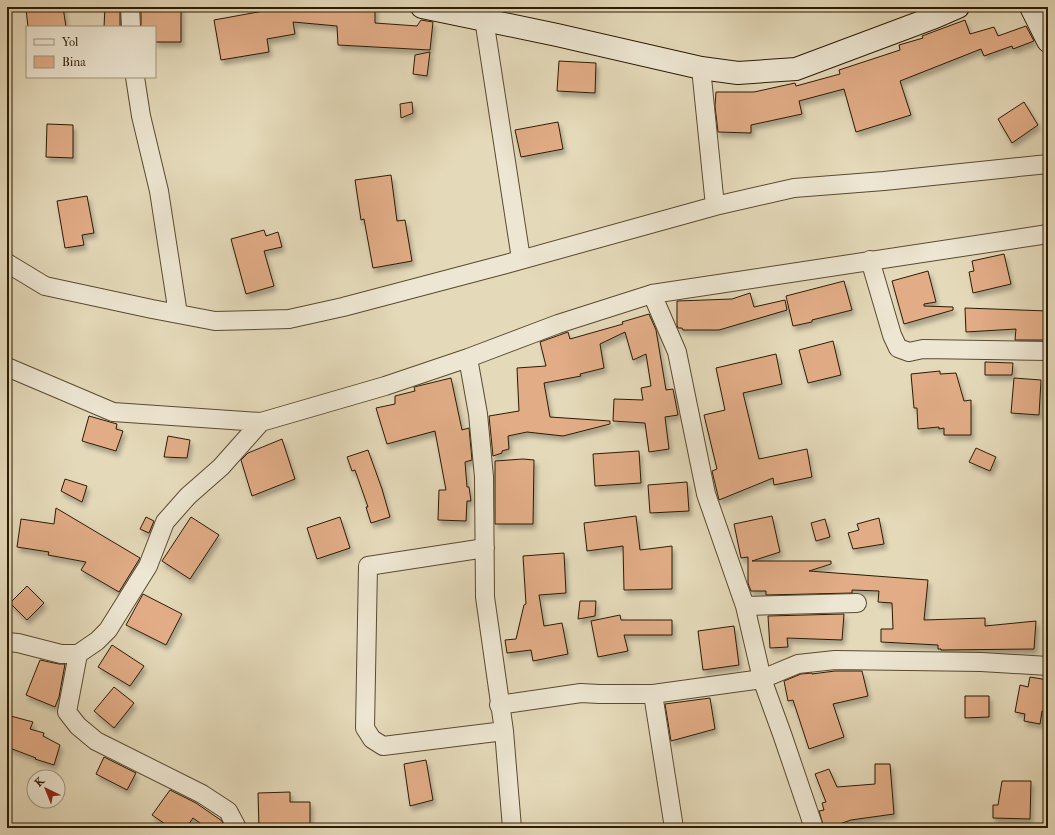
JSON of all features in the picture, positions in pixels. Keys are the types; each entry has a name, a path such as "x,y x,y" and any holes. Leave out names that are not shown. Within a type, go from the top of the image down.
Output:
{"street":[{"path":"130,7 131,26"},
{"path":"422,7 484,19 701,68 738,73 796,69 958,7"},
{"path":"1031,7 1048,40"},
{"path":"484,19 521,259"},
{"path":"701,68 715,206"},
{"path":"135,78 141,116 160,191 178,314"},
{"path":"7,263 45,286 178,314 215,321 289,319 343,307 715,206 794,188 884,181 1048,164"},
{"path":"7,367 113,412 261,422 385,386 468,358 558,324 652,294 1048,234"},
{"path":"870,260 892,335 898,348 909,352 923,349 1048,351"},
{"path":"652,294 677,352 706,494 745,606 762,679 814,828"},
{"path":"468,358 478,414 484,477 485,597 499,705 504,731 512,828"},
{"path":"7,642 18,643 61,654 78,654 97,641 108,630 148,566 165,522 188,496 221,467 261,422"},
{"path":"485,548 368,566 365,728 372,739 383,746 504,731"},
{"path":"745,606 857,603"},
{"path":"78,654 67,712 78,726 96,741 202,794 228,811 237,828"},
{"path":"499,705 581,693 653,694 762,679 798,664 835,660 981,662 1048,666"},
{"path":"653,694 674,828"}],"building":[{"path":"37,7 63,7 66,26 28,26 26,9"},
{"path":"105,7 120,7 120,26 104,26"},
{"path":"141,7 181,7 181,42 156,42 156,26 141,26"},
{"path":"268,7 375,7 375,23 417,26 421,20 433,22 430,50 338,45 337,26 293,22 295,34 267,39 269,52 221,60 214,20 269,10"},
{"path":"965,20 970,34 994,27 998,36 1026,26 1034,41 1013,49 1012,46 984,56 981,49 900,81 911,115 856,132 844,89 799,101 802,114 751,125 751,133 718,132 715,106 716,92 754,92 795,83 796,86 840,74 839,70 900,50 899,45 923,38 922,36"},
{"path":"430,52 427,76 413,74 415,55"},
{"path":"559,61 596,63 595,93 557,91"},
{"path":"412,102 413,113 401,118 400,104"},
{"path":"1024,102 1038,125 1012,143 998,119"},
{"path":"558,122 563,149 521,157 515,130"},
{"path":"47,124 73,125 73,158 46,157"},
{"path":"391,175 397,221 405,220 412,261 373,268 364,219 361,220 355,180"},
{"path":"87,196 94,233 82,235 84,245 65,248 57,201"},
{"path":"264,230 266,236 278,232 282,247 264,251 274,286 246,294 231,239"},
{"path":"1004,254 1011,284 973,293 969,272 974,271 972,261"},
{"path":"928,271 936,302 924,304 924,306 953,307 953,310 904,324 892,281"},
{"path":"844,281 852,310 793,326 786,296"},
{"path":"750,293 754,307 785,300 787,310 719,330 683,330 682,328 678,328 677,301 732,299"},
{"path":"965,308 1048,311 1048,340 1015,340 1016,329 966,332"},
{"path":"649,314 656,330 666,390 673,389 678,415 665,417 669,449 649,452 645,423 613,421 614,399 643,400 641,388 651,386 646,354 633,360 625,332 600,344 604,368 580,374 581,376 544,383 550,417 610,421 610,424 563,436 527,432 508,436 509,449 493,456 489,416 519,411 517,368 546,366 540,342 568,332 570,339 623,324 622,322"},
{"path":"833,341 841,375 808,383 799,350"},
{"path":"776,354 782,384 743,393 759,459 807,449 812,477 774,485 773,478 719,500 712,471 717,469 704,415 725,410 716,368"},
{"path":"985,362 1013,363 1012,375 985,375"},
{"path":"940,371 940,374 956,373 964,401 971,400 971,435 944,435 944,428 939,429 939,427 918,429 917,408 914,408 911,374"},
{"path":"451,378 462,430 469,428 472,460 465,462 467,487 469,487 471,501 467,501 466,521 438,520 439,490 446,490 435,431 387,444 376,408 395,404 395,396 415,391 414,387"},
{"path":"1014,378 1041,380 1039,415 1011,413"},
{"path":"89,416 117,424 116,429 123,431 116,451 82,441"},
{"path":"168,436 190,440 187,458 164,457"},
{"path":"282,439 295,479 252,496 241,460 248,453"},
{"path":"976,448 996,457 990,471 969,462"},
{"path":"368,450 390,517 371,523 366,507 368,507 355,470 352,471 347,457"},
{"path":"639,451 641,483 595,486 593,454"},
{"path":"523,459 534,460 533,524 495,524 495,461"},
{"path":"65,479 87,486 82,502 61,491"},
{"path":"687,482 689,511 650,513 648,485"},
{"path":"56,508 140,558 119,592 81,570 86,562 48,555 49,552 17,547 21,519 54,524"},
{"path":"636,516 640,550 672,546 672,589 624,590 623,546 587,551 584,523"},
{"path":"772,516 780,552 752,561 831,561 831,564 809,571 928,580 924,620 985,618 985,626 1036,621 1034,649 941,650 938,649 938,645 881,642 881,629 893,629 892,603 878,602 879,591 852,590 852,593 766,595 766,591 751,591 748,583 748,557 741,558 734,524"},
{"path":"146,517 154,521 149,533 140,529"},
{"path":"191,517 219,535 190,579 162,561"},
{"path":"340,517 350,548 317,559 307,528"},
{"path":"879,518 884,544 853,549 848,533 859,530 857,524"},
{"path":"825,519 830,537 816,541 811,523"},
{"path":"564,553 566,593 539,595 544,626 562,623 568,654 533,661 531,650 507,653 505,640 516,639 524,605 526,604 523,556"},
{"path":"27,586 44,603 27,620 10,603"},
{"path":"143,594 182,614 166,645 126,625"},
{"path":"580,601 596,601 595,616 578,619"},
{"path":"844,614 842,640 787,638 788,647 770,648 768,616"},
{"path":"620,615 621,620 672,620 672,635 624,635 628,651 598,657 591,621"},
{"path":"734,626 739,665 703,670 698,631"},
{"path":"112,645 144,666 130,686 98,667"},
{"path":"40,660 65,664 59,697 55,707 26,695"},
{"path":"835,671 862,671 868,696 833,704 844,737 809,749 793,700 788,701 784,681 801,674"},
{"path":"1030,677 1048,680 1048,712 1042,711 1040,724 1024,721 1025,714 1015,712 1020,685 1028,687"},
{"path":"114,687 134,703 114,728 94,711"},
{"path":"965,696 989,696 989,717 965,718"},
{"path":"710,698 715,729 671,741 665,704"},
{"path":"7,715 33,722 30,729 44,733 43,736 60,745 54,765 7,747"},
{"path":"104,757 136,773 127,790 96,774"},
{"path":"426,760 433,800 410,806 404,764"},
{"path":"875,764 890,764 894,814 851,820 824,828 819,811 824,810 822,803 826,802 815,774 829,769 837,787 875,784"},
{"path":"1002,781 1031,781 1030,819 993,818 993,805 998,805"},
{"path":"170,790 196,803 222,821 225,828 207,828 193,818 186,828 171,828 152,815"},
{"path":"290,792 290,802 310,802 310,828 259,828 258,793"}]}
